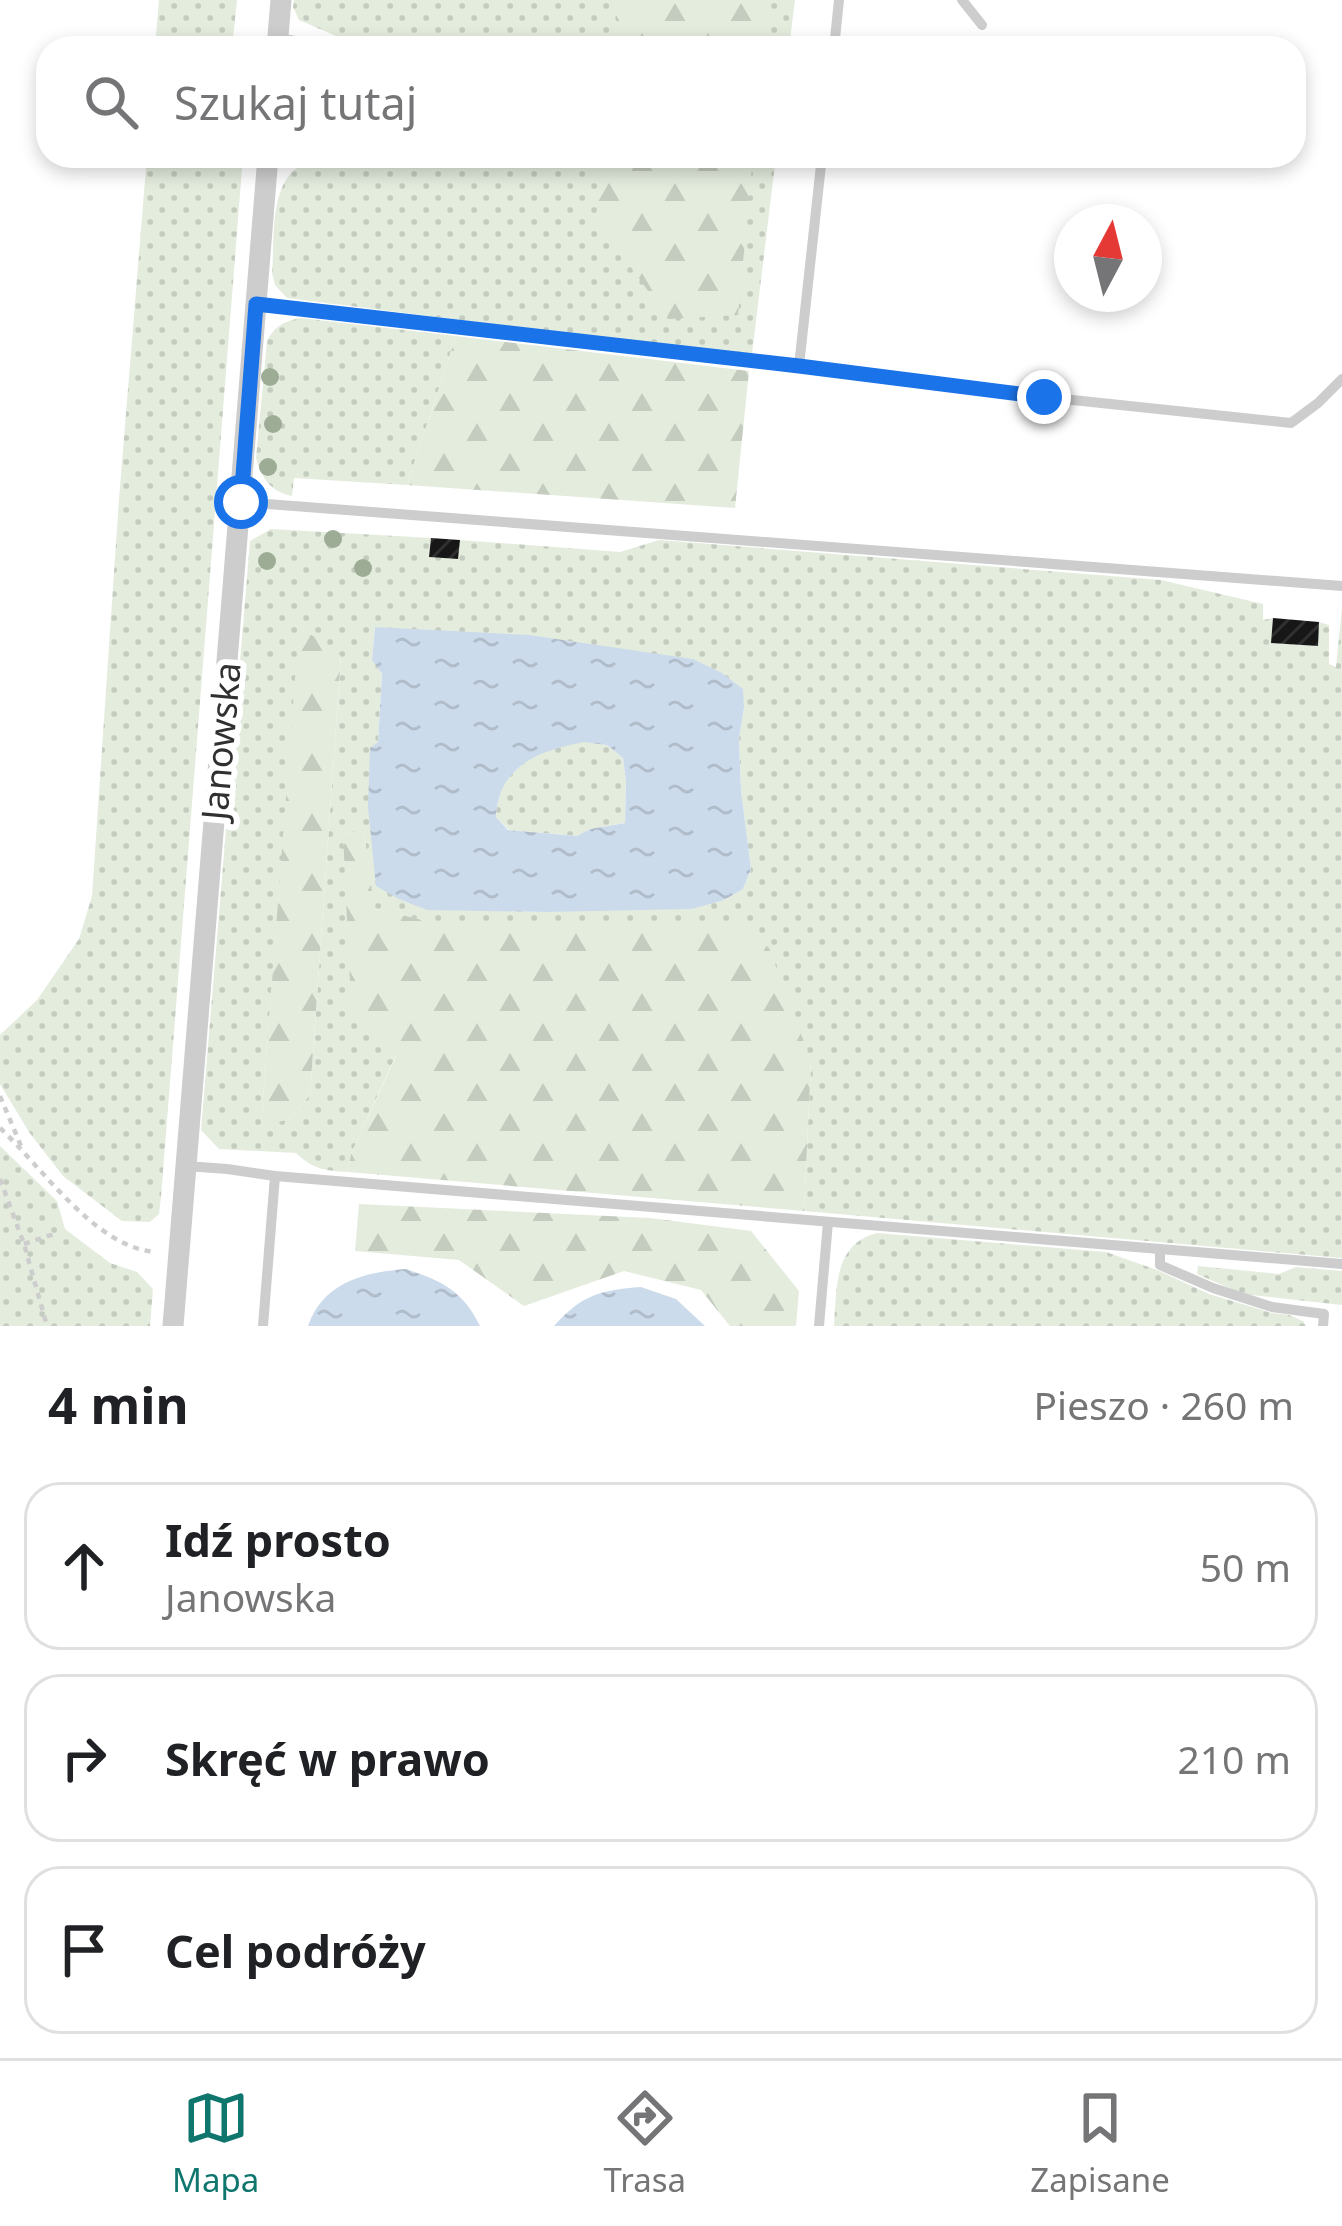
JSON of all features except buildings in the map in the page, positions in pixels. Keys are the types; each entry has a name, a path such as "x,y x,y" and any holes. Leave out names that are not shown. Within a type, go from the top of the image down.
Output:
{"street":[{"path":"278,36 281,0"},
{"name":"Janowska","path":"173,1326 267,168"}],"lane":[{"path":"835,36 839,0"},
{"path":"962,0 982,25"},
{"path":"799,366 821,168"},
{"path":"256,304 1291,423 1342,379"},
{"path":"241,502 1342,586"},
{"path":"186,1166 1342,1264"},
{"path":"262,1326 274,1177"},
{"path":"819,1326 828,1222"},
{"path":"1160,1249 1160,1265 1272,1307 1324,1314 1323,1326"}],"path":[{"path":"0,1096 23,1150"},
{"path":"0,1128 100,1231 142,1251 179,1253"},
{"path":"0,1179 47,1326"},
{"path":"24,1244 53,1234"}],"green space":[{"path":"159,0 237,0 233,36 156,36"},
{"path":"294,0 795,0 790,36 336,36 299,20"},
{"path":"618,0 768,0 764,36 614,36"},
{"path":"146,168 242,168 161,1197 159,1214 150,1222 122,1221 63,1176 0,1084 0,1035 37,1000 79,939 92,896"},
{"path":"298,168 775,168 752,354 287,298 275,285 272,273 276,212"},
{"path":"601,168 752,168 738,315 668,319 596,218"},
{"path":"301,318 456,336 407,485 294,478 292,496 264,478 256,458 267,341 281,325"},
{"path":"456,336 749,371 735,508 407,485"},
{"path":"271,529 431,538 429,557 457,559 460,540 620,552 659,540 1161,580 1263,604 1263,620 1273,618 1272,643 1317,646 1319,622 1329,625 1329,664 1336,667 1342,608 1342,1258 804,1211 811,1061 426,921 373,908 364,831 343,833 396,1055 351,1154 348,1172 320,1168 296,1153 219,1149 201,1130 250,541","holes":["300,627 341,657 310,1095 290,1119 261,1125","375,627 744,708 739,739 741,790 751,870 743,889 724,900 545,912 427,909 399,899 370,749 378,742 382,674 372,660"]},
{"path":"299,626 341,656 310,1095 290,1119 261,1126"},
{"path":"584,741 607,745 623,758 625,823 577,836 509,830 496,817 504,785 513,773 536,756"},
{"path":"364,830 374,908 426,921 743,927 769,948 811,1061 804,1211 348,1172 351,1154 396,1056 351,1004 343,833"},
{"path":"0,1146 57,1201 65,1229 110,1263 137,1272 153,1289 150,1326 0,1326"},
{"path":"359,1204 650,1218 751,1231 799,1291 796,1326 730,1326 701,1290 624,1271 524,1306 459,1260 355,1251"},
{"path":"877,1233 1106,1252 1209,1294 1289,1315 1306,1326 834,1326 837,1284 845,1258 852,1247"},
{"path":"1198,1266 1279,1274 1296,1267 1342,1271 1342,1305 1243,1294 1197,1274"}],"water":[{"path":"375,627 529,635 693,659 722,673 743,689 741,790 751,869 743,889 692,909 545,912 427,910 376,886 368,807 370,748 378,742 382,674 372,660","holes":["584,742 607,745 623,758 625,823 577,836 508,830 496,817 505,785 524,763"]},
{"path":"406,1269 450,1288 480,1326 308,1326 324,1299 347,1282"},
{"path":"641,1287 676,1299 705,1326 554,1326 593,1296"}],"route":[{"path":"241,502 256,304 1044,397"}]}
